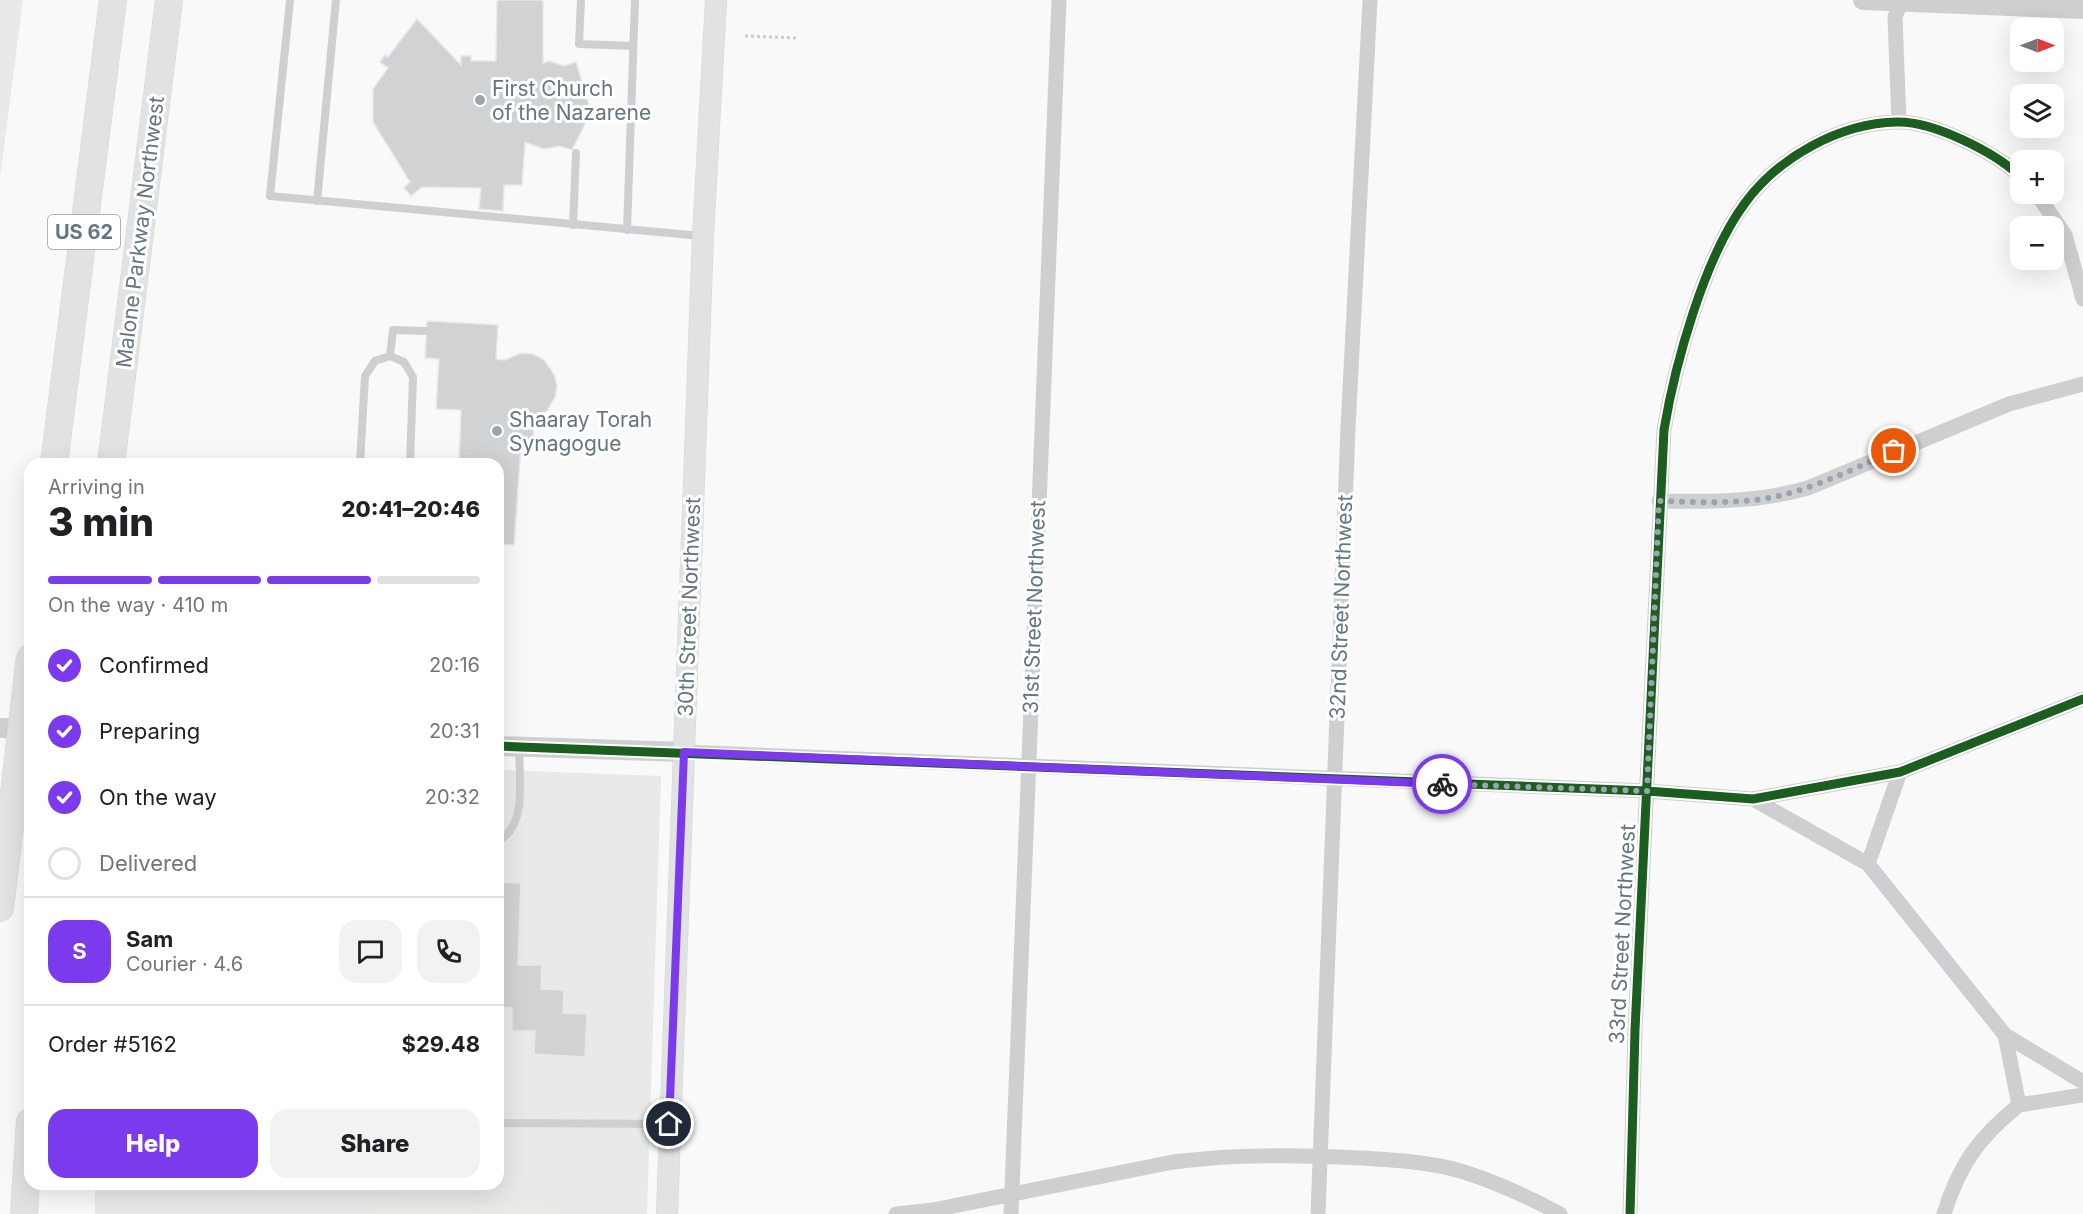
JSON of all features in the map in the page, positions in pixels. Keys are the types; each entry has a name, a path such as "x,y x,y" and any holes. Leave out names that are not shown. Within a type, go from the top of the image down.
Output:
{"highway":[{"name":"US 62","path":"55,458 112,0"},
{"name":"Malone Parkway Northwest","path":"112,458 169,0"},
{"path":"0,903 24,708"},
{"path":"24,1214 26,1190"},
{"path":"39,1214 41,1190"}],"main road":[{"name":"30th Street Northwest","path":"667,1214 703,236 716,0"}],"street":[{"name":"31st Street Northwest","path":"1011,1214 1059,0"},
{"name":"32nd Street Northwest","path":"1318,1214 1348,428 1370,0"},
{"path":"1863,0 2083,9"},
{"path":"1901,1 1895,17 1899,122 1930,128 1986,152 2010,169"},
{"name":"33rd Street Northwest","path":"1630,1214 1659,501 1664,430 1678,363 1708,277 1744,204 1779,166 1808,148 1858,129 1899,122"},
{"path":"2044,204 2065,235 2083,299"},
{"path":"1659,501 1754,500 1808,488 2009,404 2083,384"},
{"path":"504,746 1647,791 1753,799 1900,772 2083,699"},
{"path":"0,728 24,729"},
{"path":"1868,864 1900,772"},
{"path":"1753,799 1868,864 2005,1035 2083,1082"},
{"path":"2005,1035 2019,1105"},
{"path":"1944,1214 1952,1188 1971,1153 2000,1120 2019,1105 2083,1095"},
{"path":"896,1214 1011,1195 1196,1159 1320,1156 1395,1161 1463,1172 1509,1189 1560,1214"},
{"path":"667,1214 674,1214"}],"lane":[{"path":"290,0 270,196 703,236"},
{"path":"317,201 336,0"},
{"path":"581,0 579,44 633,46"},
{"path":"627,230 635,0"},
{"path":"573,225 576,153"},
{"path":"390,356 393,330 426,331"},
{"path":"360,458 365,376 375,361 390,356 404,362 413,376 410,458"},
{"path":"504,836 512,829 516,818 519,747"},
{"path":"504,1123 669,1124"}],"path":[{"path":"745,36 799,39"}],"shaded area":[{"path":"0,0 23,0 0,178"},
{"path":"504,770 661,776 647,1214 95,1214 95,1190 504,1190"},
{"path":"378,1190 467,1190 467,1195 378,1193"},
{"path":"370,1198 558,1206 558,1214 375,1214"}],"building":[{"name":"First Church of the Nazarene","path":"497,0 543,0 543,63 550,61 564,66 576,62 591,112 572,150 560,146 544,149 525,142 522,185 504,185 503,211 479,209 481,188 422,187 411,196 404,188 410,182 373,122 373,89 388,68 380,62 385,55 388,57 417,19 461,65 461,56 471,56 471,61 496,61"},
{"name":"Shaaray Torah Synagogue","path":"427,321 498,325 496,359 505,360 521,353 533,354 544,360 554,374 557,386 555,397 547,411 534,419 533,443 521,444 514,545 504,544 504,458 459,458 461,410 436,409 439,359 425,358"},
{"path":"504,882 521,883 518,965 542,965 541,989 564,990 563,1013 587,1014 585,1057 534,1054 535,1031 512,1031 512,1008 504,1007"}],"cycle path":[{"path":"1630,1214 1635,1030 1664,430 1693,312 1717,252 1745,203 1759,187 1792,158 1832,136 1875,124 1912,123 1945,132 1979,148 2010,168"},
{"path":"504,746 1647,791 1753,799 1900,772 2083,699"}],"way so far":[{"path":"1442,784 1647,791 1659,501 1754,500 1782,495 1808,488 1894,451"}],"place":[{"name":"First Church of the Nazarene","path":"480,100"},
{"name":"Shaaray Torah Synagogue","path":"497,431"}],"route":[{"path":"669,1124 684,752 1442,784"}]}
